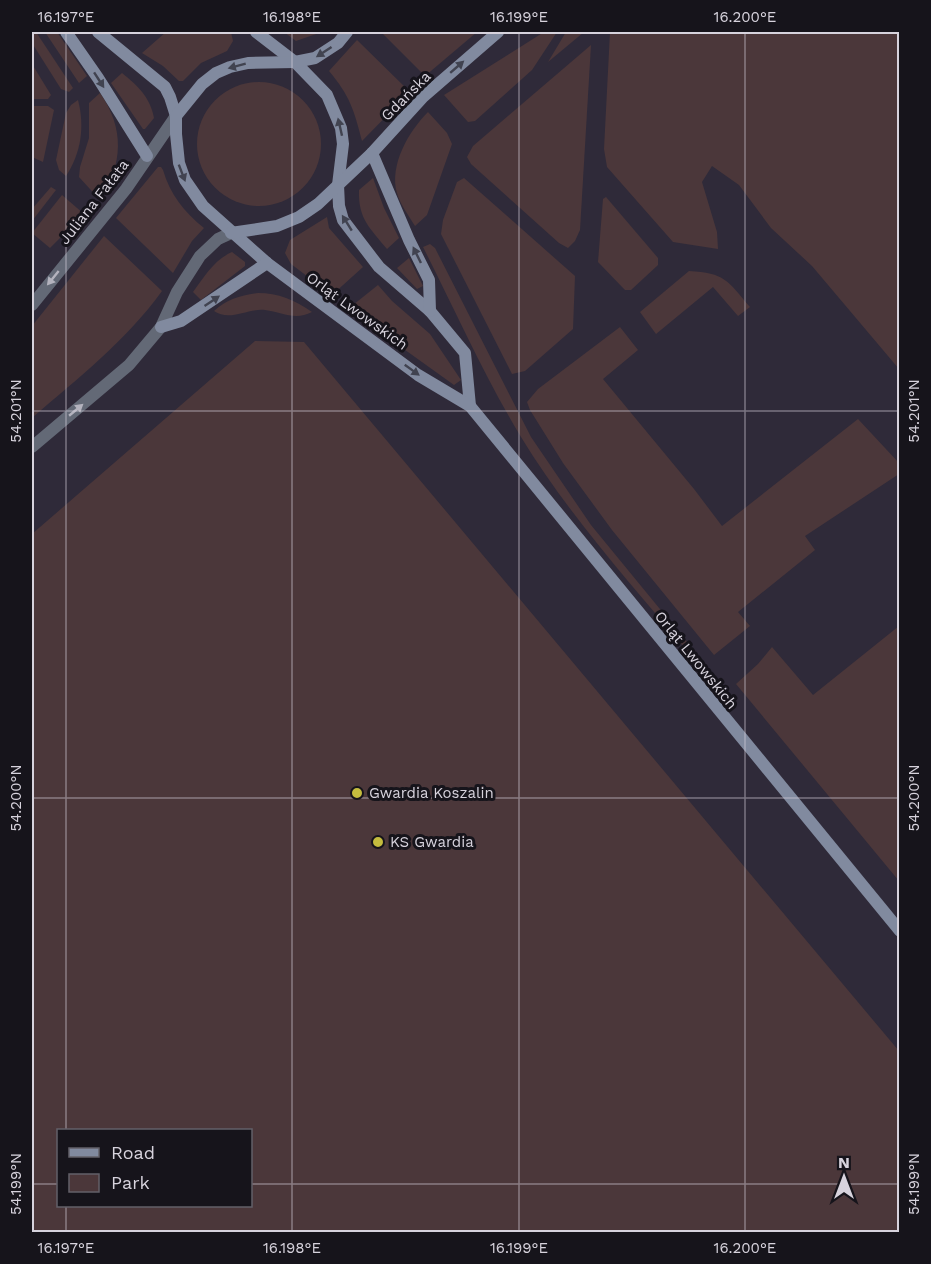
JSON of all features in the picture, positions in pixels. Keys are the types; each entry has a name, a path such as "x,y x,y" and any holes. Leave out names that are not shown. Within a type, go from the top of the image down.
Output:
{"main road":[{"path":"66,32 147,156"},
{"path":"98,32 165,87 171,97 176,116 177,150 184,180 203,206 231,233 277,226 299,218 338,185"},
{"path":"256,32 295,62 327,95 341,128 343,144 338,185 339,206 344,220 379,267 430,310 465,353 470,406"},
{"path":"176,116 201,84 223,70 248,63 295,62 315,58 338,43 347,32"},
{"name":"Gdańska","path":"338,185 372,153 423,97 498,32"},
{"path":"372,153 400,220 429,280 430,310"},
{"name":"Orląt Lwowskich","path":"231,233 267,263 418,375 470,406 900,932"},
{"path":"161,327 181,321 267,263"}],"street":[{"name":"Juliana Fałata","path":"32,305 126,189 176,116"},
{"path":"32,447 129,365 161,327 177,292 200,256 218,239 231,233"}],"green space":[{"path":"32,32 36,32 73,88 69,92 61,89 32,43"},
{"path":"45,32 57,32 87,76 79,83"},
{"path":"166,32 231,32 233,41 227,51 201,63 183,81 179,81 163,66 142,53"},
{"path":"284,32 322,32 296,41"},
{"path":"381,32 477,32 425,76"},
{"path":"544,32 557,32 532,70 475,121 468,122 444,95"},
{"path":"566,32 584,32 548,62"},
{"path":"610,32 899,32 899,369 812,266 771,228 739,185 712,166 702,182 717,232 718,249 673,242 607,167 604,149"},
{"path":"357,40 410,92 362,141 350,104 342,88 329,71"},
{"path":"591,45 580,230 575,241 568,248 559,243 471,164 467,157 473,146"},
{"path":"32,64 51,95 48,99 32,99"},
{"path":"122,73 138,87 150,104 154,118 145,129 111,83"},
{"path":"259,82 283,87 303,100 316,120 321,144 316,168 303,188 283,201 259,206 235,201 215,188 202,168 197,144 202,120 215,100 235,87"},
{"path":"100,93 114,120 118,146 113,173 100,200 79,177 89,138 89,103"},
{"path":"78,100 81,120 80,140 75,158 66,176 59,170 56,160 66,113"},
{"path":"32,106 48,106 54,110 43,162 32,157"},
{"path":"428,112 447,133 452,144 427,215 415,226 398,197 395,182 396,171 402,149"},
{"path":"158,167 163,170 179,202 204,228 192,241 173,273 116,218"},
{"path":"373,178 384,208 399,238 387,249 366,222 359,200 359,190"},
{"path":"464,178 575,276 573,329 525,371 512,374 441,234 443,220 457,182"},
{"path":"51,187 56,190 32,221 32,209"},
{"path":"62,195 84,214 50,248 32,233"},
{"path":"606,197 658,258 658,265 631,290 625,290 598,262 603,199"},
{"path":"327,217 329,228 363,267 332,295 291,264 285,253 290,240"},
{"path":"104,236 162,291 117,343 32,418 32,326"},
{"path":"430,244 435,248 531,437 591,525 696,653 688,652 622,574 539,466 507,414 470,343 423,247"},
{"path":"232,252 245,262 245,266 201,300 193,292 215,264"},
{"path":"409,258 423,286 417,289 397,268"},
{"path":"689,271 718,276 730,284 750,307 738,316 713,287 656,334 640,312"},
{"path":"378,285 392,301 430,334 461,380 454,385 348,309"},
{"path":"258,293 286,298 312,312 294,316 265,310 232,315 214,311 234,299"},
{"path":"620,327 638,350 603,379 722,526 858,419 899,463 899,474 805,536 815,550 738,612 750,626 714,655 612,530 563,463 527,402 538,389"},
{"name":"Gwardia Koszalin","path":"255,341 304,342 899,1051 899,1232 32,1232 32,534"},
{"path":"899,626 899,881 736,684 758,664 772,647 813,695"}],"place":[{"name":"Gwardia Koszalin","path":"357,793"},
{"name":"KS Gwardia","path":"378,842"}]}
